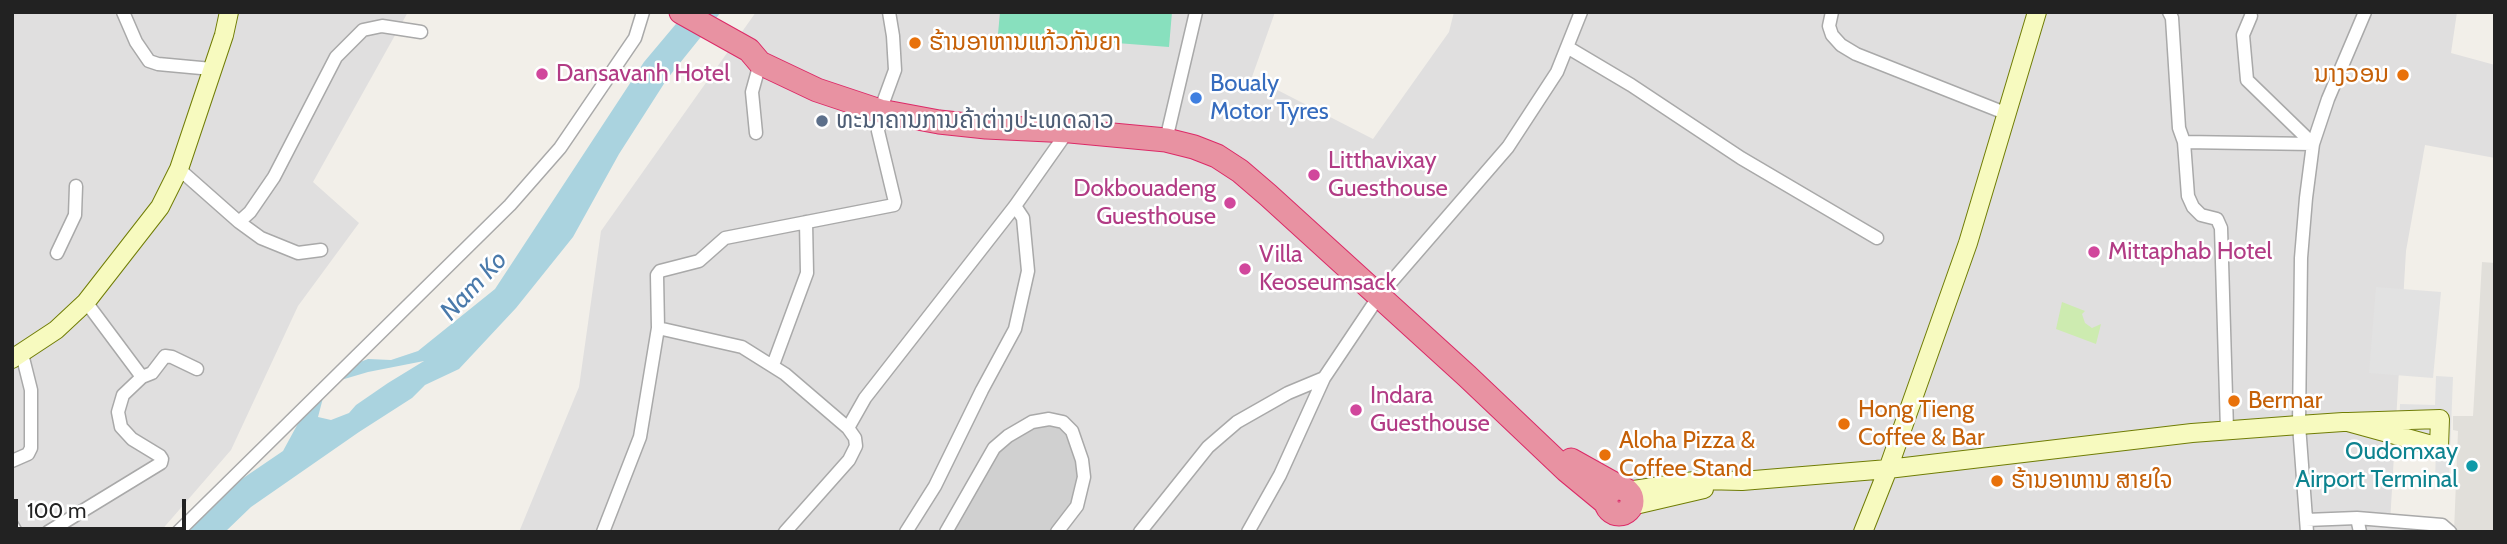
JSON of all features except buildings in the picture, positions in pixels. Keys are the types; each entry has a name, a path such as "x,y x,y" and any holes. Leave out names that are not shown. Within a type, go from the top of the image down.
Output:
{"highway":[{"path":"681,12 748,52 766,50 823,80 882,106 939,122 986,127 1071,125 1168,134 1217,156 1240,171 1382,292 1570,467 1621,506 1636,532"}],"street":[{"path":"123,12 136,43 149,61 212,69"},
{"path":"12,461 28,454 31,449 31,390 17,356 55,330 86,302 160,207 179,169 224,35 229,12"},
{"path":"178,532 510,205 560,148 635,38 643,12"},
{"path":"603,532 640,437 658,327 657,275 660,271 699,261 725,238 894,205 878,131 882,106 895,70 888,12"},
{"path":"1168,134 1196,12"},
{"path":"1248,532 1280,475 1324,378 1382,292 1508,147 1557,72 1581,12"},
{"path":"1832,12 1829,26 1832,35 1841,45 1856,54 2005,113"},
{"path":"1863,532 1968,243 2037,12"},
{"path":"2169,12 2172,18 2179,128 2184,142 2188,196 2201,215 2217,219 2221,228 2227,430"},
{"path":"2365,12 2328,99 2313,145 2301,258 2299,425 2307,526 2357,518 2442,525 2450,532"},
{"path":"2251,16 2243,35 2247,80 2313,145"},
{"path":"239,222 250,212 274,177 336,57 363,30 382,26 421,32"},
{"path":"1567,47 1631,85 1741,158 1877,238"},
{"path":"748,52 756,133"},
{"path":"848,428 865,398 1015,206 1071,125"},
{"path":"2184,142 2313,145"},
{"path":"179,169 239,222 261,237 298,253 321,250"},
{"path":"57,253 75,215 76,186"},
{"path":"906,532 935,486 1015,330 1028,271 1023,218 1015,206"},
{"path":"773,365 807,273 806,222"},
{"path":"86,302 142,377"},
{"path":"658,327 742,347 773,365 848,428 855,438 856,446 849,460 785,532"},
{"path":"48,532 161,463 160,456 132,439 121,427 118,412 123,395 142,377 152,373 164,356 197,369"},
{"path":"1140,532 1208,447 1237,422 1288,393 1324,378"},
{"path":"946,532 994,448 1032,422 1049,419 1063,422 1072,431 1080,453 1084,477 1077,506 1057,532"},
{"path":"1621,506 1701,480 1742,481 1888,468 2227,430 2348,422"},
{"path":"2357,518 2360,532"},
{"path":"12,525 16,532"}],"shaded area":[{"path":"12,12 408,12 313,182 359,223 298,306 231,450 160,532 12,532"},
{"path":"756,12 1275,12 1252,77 1373,139 1449,32 1454,12 2457,12 2451,53 2495,65 2495,158 2425,145 2406,251 2390,523 2450,532 519,532 579,387 601,231"},
{"path":"2482,262 2495,263 2495,532 2454,532 2458,431 2453,430 2453,416 2473,416"},
{"path":"2376,287 2441,292 2433,378 2369,373"},
{"path":"2436,376 2453,377 2449,480 2435,479 2436,451 2398,450 2400,404 2435,405"},
{"path":"1032,422 1063,422 1082,460 1077,506 1057,532 946,532 994,448"}],"green space":[{"path":"1000,12 1172,12 1169,47 998,34"},
{"path":"2062,302 2085,311 2082,314 2085,323 2092,328 2101,324 2096,344 2056,329"}],"water":[{"path":"686,12 721,12 667,79 619,154 573,237 516,308 459,369 425,385 412,398 251,507 225,532 189,532 200,516 233,485 283,451 320,383 333,372 368,359 391,360 418,351 495,289 644,62","holes":["424,361 388,383 349,413 331,420 318,417 324,394 341,380"]}],"place":[{"name":"ຮ້ານອາຫານແກ້ວກັນຍາ","path":"915,43"},
{"name":"Dansavanh Hotel","path":"542,74"},
{"name":"ນາງວອນ","path":"2403,75"},
{"name":"Boualy Motor Tyres","path":"1196,98"},
{"name":"ທະນາຄານການຄ້າຕ່າງປະເທດລາວ","path":"822,121"},
{"name":"Litthavixay Guesthouse","path":"1314,175"},
{"name":"Dokbouadeng Guesthouse","path":"1230,203"},
{"name":"Mittaphab Hotel","path":"2094,252"},
{"name":"Villa Keoseumsack","path":"1245,269"},
{"name":"Bermar","path":"2234,401"},
{"name":"Indara Guesthouse","path":"1356,410"},
{"name":"Hong Tieng Coffee & Bar","path":"1844,424"},
{"name":"Aloha Pizza & Coffee Stand","path":"1605,455"},
{"name":"Oudomxay Airport Terminal","path":"2472,466"},
{"name":"ຮ້ານອາຫານ ສາຍໃຈ","path":"1997,481"}],"water label":[{"name":"Nam Ko","path":"474,286"}]}
